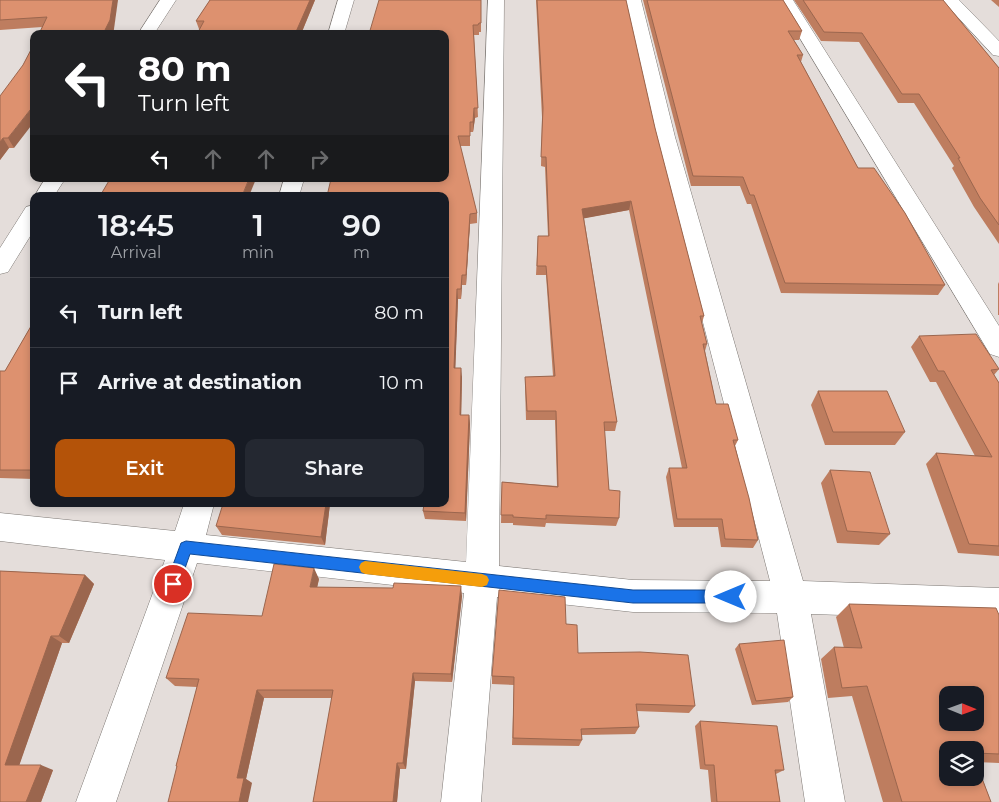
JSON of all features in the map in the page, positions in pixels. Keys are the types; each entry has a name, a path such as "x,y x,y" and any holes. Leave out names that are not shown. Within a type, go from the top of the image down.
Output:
{"street":[{"path":"149,30 168,0"},
{"path":"337,30 346,0"},
{"path":"461,802 482,580 496,0"},
{"path":"633,0 665,136 791,597 825,802"},
{"path":"784,0 999,347"},
{"path":"950,0 999,50"},
{"path":"0,266 30,218"},
{"path":"96,802 186,548 197,507"},
{"path":"0,527 633,596 791,597 999,604"}],"building":[{"path":"0,0 113,0 110,20 105,30 41,30 47,17 0,20"},
{"path":"210,0 310,0 297,30 199,30 204,21 196,21"},
{"path":"379,0 481,0 481,23 473,25 478,108 474,108 473,122 470,122 470,136 458,136 477,213 470,214 466,275 462,275 461,289 457,289 454,368 461,368 460,415 469,415 465,513 423,511 424,507 449,507 449,192 328,192 330,182 449,182 449,30 370,30"},
{"path":"537,0 626,0 655,128 704,316 700,316 707,344 703,344 716,404 728,404 738,440 733,440 758,540 725,539 722,519 677,519 669,468 687,468 631,201 582,209 617,422 604,422 609,490 620,491 619,518 546,515 546,519 501,515 502,482 558,487 556,411 527,411 525,377 555,376 546,266 537,266 538,236 549,236 546,157 541,157 543,108"},
{"path":"647,0 783,0 802,31 788,31 803,55 797,55 858,168 874,168 905,213 945,285 785,283 754,195 750,195 743,177 693,176"},
{"path":"803,0 943,0 999,68 999,225 980,198 958,158 960,158 919,94 902,94 862,33 824,32"},
{"path":"30,52 30,110 8,138 3,138 0,142 0,96 23,65"},
{"path":"108,182 248,182 244,192 102,192"},
{"path":"30,328 30,470 0,470 0,371 5,371"},
{"path":"976,334 999,369 991,370 999,383 999,546 969,544 936,453 992,457 944,371 938,371 919,336"},
{"path":"818,391 887,391 905,432 833,432"},
{"path":"830,470 870,472 890,534 847,531"},
{"path":"222,507 326,507 321,537 216,526"},
{"path":"274,564 314,568 310,587 393,588 394,583 461,586 451,674 413,673 403,763 397,763 393,802 313,802 333,690 257,690 237,778 244,778 239,802 168,802 199,679 166,678 188,613 262,616"},
{"path":"0,571 85,575 59,636 51,636 5,765 41,765 26,802 0,802"},
{"path":"499,590 565,597 566,624 577,625 578,653 640,652 688,655 695,706 636,704 639,727 581,729 582,740 513,738 514,677 492,676"},
{"path":"849,604 996,608 999,615 999,754 984,753 984,741 939,741 939,786 984,786 984,784 991,802 902,802 867,686 842,688 834,647 862,648"},
{"path":"784,640 793,697 756,701 739,644"},
{"path":"700,721 777,726 784,770 775,770 780,802 717,802 714,765 705,765"}],"slow traffic":[{"path":"365,567 482,580"}],"route":[{"path":"173,584 186,548 633,596 731,597"}]}
